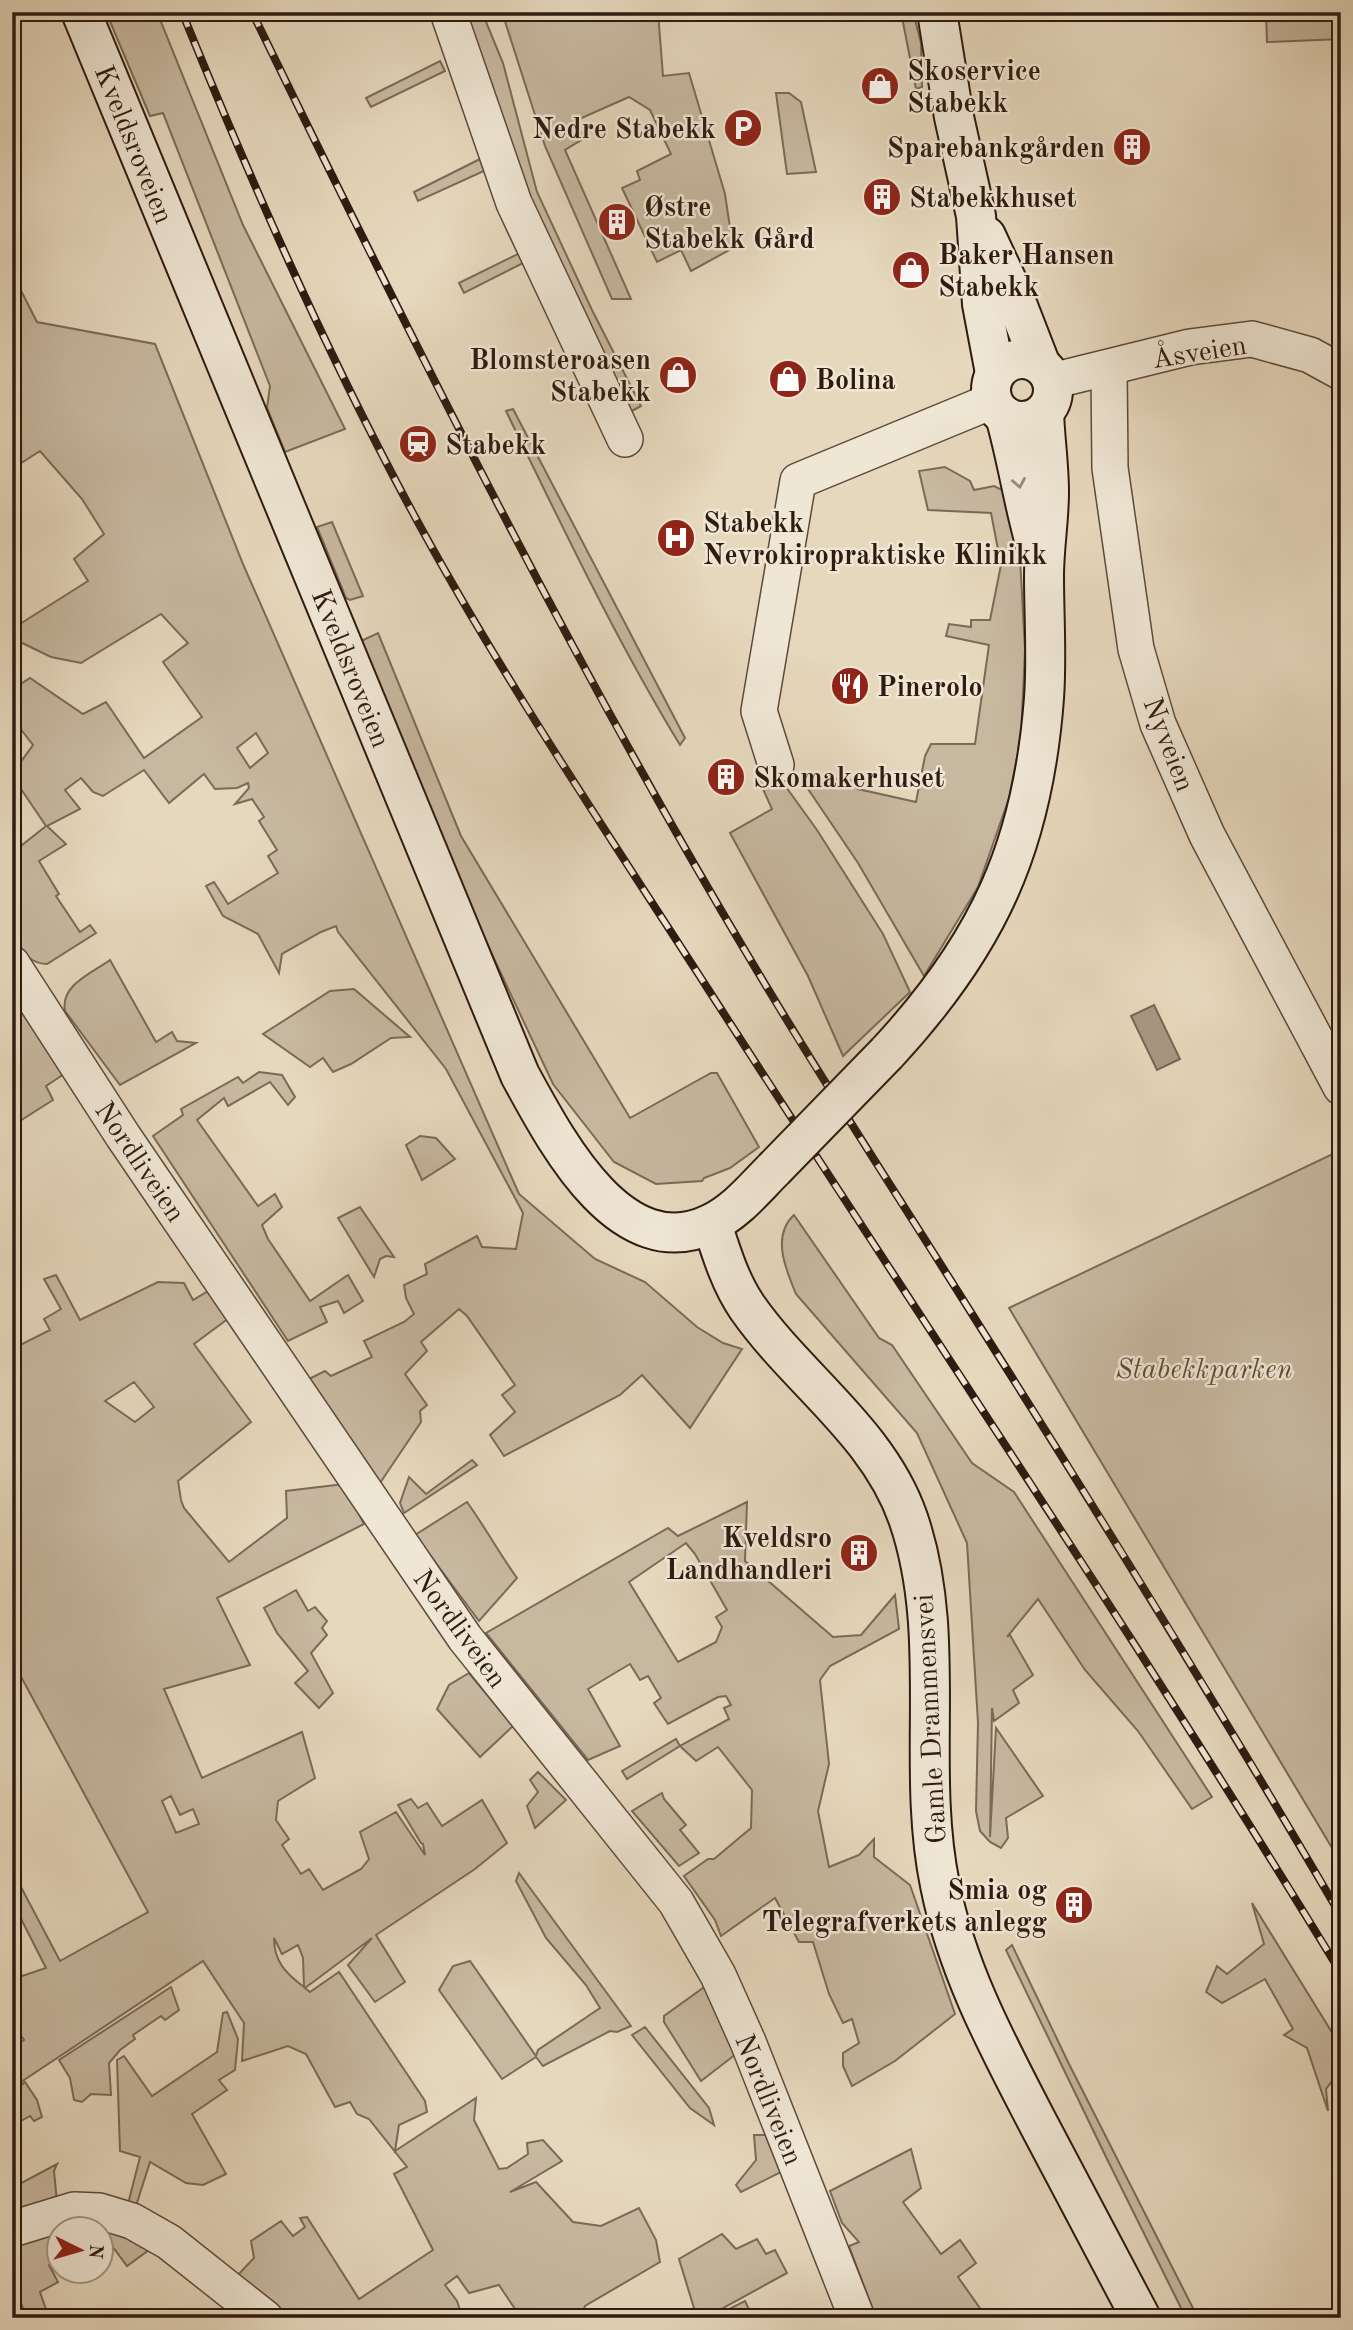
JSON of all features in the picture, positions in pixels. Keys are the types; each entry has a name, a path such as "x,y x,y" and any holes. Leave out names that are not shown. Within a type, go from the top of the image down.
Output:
{"main road":[{"name":"Kveldsroveien","path":"81,12 520,1075 541,1114 573,1163 596,1193 620,1214 646,1226 669,1232 692,1231 712,1224"},
{"path":"937,12 954,117 976,216 982,304 998,397 1013,444 1022,500 1044,574"},
{"path":"712,1224 741,1204 887,1053 936,998 980,931 1002,886 1018,845 1032,795 1045,696 1044,574 1049,491 1045,386 1014,296 976,216"},
{"path":"998,397 1010,360 1020,358 1045,386"},
{"path":"998,397 1023,421 1045,386"},
{"name":"Gamle Drammensvei","path":"712,1224 733,1281 748,1308 780,1348 841,1413 876,1458 894,1486 907,1516 919,1552 927,1614 933,1842 951,1931 983,2017 1141,2318"}],"street":[{"path":"448,12 514,203 625,439"},
{"name":"Åsveien","path":"1045,386 1190,347 1252,339 1310,355 1341,372"},
{"name":"Nyveien","path":"1109,369 1112,481 1136,649 1158,724 1207,835 1341,1087"},
{"path":"776,765 759,710 798,481 998,397"},
{"name":"Nordliveien","path":"12,964 123,1136 465,1638 676,1902 718,1975 748,2042 857,2318"},
{"path":"12,2229 75,2210 99,2211 132,2221 169,2242 265,2318"}],"green space":[{"path":"106,12 157,12 243,225 345,429 285,452 267,408 270,386 163,113 150,116"},
{"path":"467,12 482,12 503,63 537,192 592,310 641,406 630,412 527,203"},
{"path":"502,12 658,12 663,76 689,73 725,194 733,248 691,271 681,250 657,262 622,188 640,180 637,171 671,154 650,110 629,97 577,120 583,139 565,150 631,299 612,299 545,146"},
{"path":"901,12 913,12 921,43 922,87 916,89"},
{"path":"1266,12 1341,12 1341,39 1267,42"},
{"path":"440,61 445,71 371,107 366,98"},
{"path":"776,93 789,93 801,102 816,172 787,174"},
{"path":"480,159 484,171 418,201 414,192"},
{"path":"520,253 525,262 464,293 459,283"},
{"path":"12,273 37,322 155,344 243,564 519,1194 595,1259 645,1282 697,1327 723,1343 742,1349 690,1428 642,1375 620,1395 504,1456 490,1435 515,1412 502,1395 515,1385 467,1316 459,1309 421,1342 427,1351 405,1374 427,1405 420,1411 421,1422 378,1486 309,1379 325,1371 331,1376 372,1357 364,1341 404,1322 414,1314 406,1298 404,1285 427,1274 425,1264 477,1236 482,1247 516,1249 523,1213 446,1069 336,926 282,954 279,973 258,934 223,916 206,886 214,882 228,904 278,873 268,856 277,850 259,821 264,817 252,799 235,804 249,788 248,783 237,788 215,789 204,774 169,803 144,770 103,796 93,792 81,778 65,790 80,809 47,826 66,844 39,861 59,894 56,896 80,932 90,925 96,933 47,964 31,959 19,948 12,931 12,832 22,845 46,826 21,789 12,794 12,774 33,745 12,718 12,680 19,685 30,678 83,714 106,702 144,758 202,717 163,662 188,643 161,614 81,663 51,657 12,638 12,629 88,581 74,559 104,534 82,499 40,451 12,469","holes":["256,733 268,753 250,768 237,748"]},
{"path":"513,409 685,738 680,745 633,664 568,538 506,411"},
{"path":"945,467 970,481 974,490 994,486 1010,494 1020,557 1025,650 1021,737 1009,798 978,887 924,976 858,863 804,783 823,777 853,781 858,789 916,802 925,756 931,744 975,744 989,645 946,636 949,624 971,627 971,620 990,620 1001,565 991,513 928,510 919,471"},
{"path":"332,522 363,596 350,600 346,598 317,527"},
{"path":"378,633 461,836 630,1118 711,1073 717,1073 759,1147 730,1168 702,1181 656,1184 614,1162 553,1084 467,901 361,641"},
{"path":"776,773 817,830 883,934 910,992 843,1056 808,976 730,833 772,809 759,780"},
{"path":"110,960 156,1042 172,1032 177,1041 196,1043 120,1085 65,1011 67,994 72,987"},
{"path":"354,989 410,1037 391,1038 351,1064 333,1072 323,1058 310,1067 263,1034 330,991"},
{"path":"12,992 64,1074 46,1086 53,1100 12,1126"},
{"path":"259,1072 282,1075 295,1097 288,1105 270,1082 228,1106 224,1098 197,1120 258,1206 275,1194 282,1207 262,1225 268,1239 310,1301 348,1275 363,1301 344,1313 338,1301 320,1307 327,1322 288,1341 153,1136 183,1115 181,1109 238,1077 243,1083"},
{"path":"420,1136 436,1138 455,1159 422,1180 406,1145"},
{"name":"Stabekkparken","path":"1341,1150 1341,1863 1009,1308"},
{"path":"360,1207 394,1257 386,1256 380,1259 374,1277 338,1218"},
{"path":"794,1215 879,1338 892,1345 972,1463 1014,1492 1212,1797 1192,1809 1138,1731 1085,1670 1038,1599 1007,1637 1010,1635 1033,1675 1013,1690 1019,1703 994,1721 992,1708 990,1837 996,1728 1043,1796 1006,1818 1008,1838 1001,1848 990,1842 980,1831 976,1811 978,1723 967,1543 917,1433 796,1294 785,1264 782,1243 787,1223"},
{"path":"56,1275 80,1320 158,1282 184,1283 193,1300 208,1291 229,1318 194,1344 251,1422 178,1481 184,1508 229,1562 287,1518 286,1491 344,1484 364,1524 217,1598 250,1665 164,1689 202,1778 302,1732 315,1778 278,1801 276,1820 289,1839 282,1845 301,1874 309,1869 323,1890 361,1869 369,1859 360,1832 396,1812 425,1855 423,1844 398,1805 411,1799 418,1808 427,1803 442,1826 482,1800 507,1843 475,1869 376,1935 405,1982 375,2002 348,1965 372,1938 305,1988 310,1992 339,1972 425,2101 427,2112 399,2125 395,2151 476,2098 474,2120 499,2169 507,2168 528,2154 527,2143 543,2140 562,2161 510,2192 536,2182 573,2222 601,2226 639,2208 656,2240 660,2262 585,2306 582,2314 584,2318 521,2318 499,2285 469,2293 457,2276 445,2285 460,2310 447,2318 289,2318 237,2276 254,2258 251,2241 281,2221 293,2236 305,2227 300,2218 307,2217 359,2299 433,2250 394,2174 407,2167 369,2119 357,2114 350,2102 335,2107 306,2054 288,2046 242,2061 244,2023 203,1961 12,2088 12,2047 24,2040 12,2022 12,1957 22,1976 46,1968 12,1901 12,1870 60,1961 148,1912 12,1660 12,1573 17,1570 12,1559 12,1349 50,1330 44,1319 61,1309 44,1279","holes":["134,1382 154,1407 135,1422 105,1401","171,1796 180,1815 193,1809 199,1824 176,1833 162,1801","274,1938 282,1954 298,1945 303,1958 304,1987 282,1966"]},
{"path":"472,1460 477,1465 404,1513 400,1503 409,1477 426,1494"},
{"path":"467,1502 517,1578 479,1621 415,1535"},
{"path":"747,1502 745,1561 833,1637 861,1635 895,1595 899,1629 830,1666 820,1680 829,1764 818,1811 829,1867 859,1855 874,1839 874,1857 910,1885 955,2014 895,2061 852,2086 843,2066 843,2053 859,2043 852,2019 843,2023 829,1994 813,1942 799,1942 775,1898 721,1936 715,1920 684,1876 708,1859 714,1859 751,1828 752,1790 718,1747 696,1761 680,1746 729,1719 724,1708 731,1705 726,1696 718,1697 668,1724 654,1703 661,1698 648,1676 640,1680 630,1664 588,1689 620,1746 588,1760 486,1633 668,1528 678,1536","holes":["686,1543 727,1610 716,1617 722,1627 716,1642 678,1662 629,1582"]},
{"path":"296,1590 308,1611 315,1607 327,1621 322,1628 327,1635 311,1653 333,1693 319,1708 295,1683 308,1671 277,1633 264,1608"},
{"path":"469,1673 513,1726 480,1757 437,1709 449,1685"},
{"path":"676,1739 680,1746 627,1779 622,1771"},
{"path":"538,1772 566,1800 535,1828 527,1806 538,1792 530,1780"},
{"path":"662,1793 686,1825 680,1830 699,1853 679,1866 632,1811"},
{"path":"519,1873 631,2026 617,2032 610,2031 543,2066 536,2057 502,2079 439,1990 453,1966 470,1961 536,2056 538,2050 600,2008 586,1985 546,1938 516,1881"},
{"path":"1252,1903 1341,2047 1341,2080 1333,2080 1326,2089 1328,2111 1307,2048 1284,2035 1293,2029 1265,1979 1222,2003 1206,1992 1217,1966 1227,1974 1264,1944"},
{"path":"1012,1945 1198,2318 1186,2318 1006,1950"},
{"path":"710,1986 736,2054 701,2081 664,2022 664,2016 703,1988"},
{"path":"171,1987 179,2010 165,2020 161,2016 133,2035 135,2039 109,2063 111,2095 91,2094 82,2102 74,2100 70,2078 59,2060"},
{"path":"227,2012 238,2039 235,2070 219,2080 227,2090 192,2114 226,2174 203,2185 186,2183 150,2162 135,2209 128,2204 140,2157 120,2151 117,2060 124,2056 152,2096 217,2052 223,2013"},
{"path":"645,2027 709,2108 714,2125 690,2108 632,2035"},
{"path":"25,2082 37,2100 42,2117 34,2121 30,2116 12,2126 12,2093"},
{"path":"754,2135 767,2135 781,2172 741,2192 736,2185 756,2160"},
{"path":"911,2149 921,2188 903,2202 941,2254 960,2240 976,2263 958,2277 990,2318 876,2318 849,2246 859,2242 842,2223 830,2191"},
{"path":"57,2164 54,2171 57,2202 12,2217 12,2185 14,2187"},
{"path":"116,2231 134,2238 149,2250 127,2266 116,2251"},
{"path":"46,2234 46,2284 54,2284 40,2292 49,2318 27,2318 12,2280 12,2250"},
{"path":"722,2234 736,2249 757,2239 766,2254 775,2250 787,2273 705,2318 697,2318 679,2259"},
{"path":"745,2301 753,2318 711,2318"}],"shaded area":[{"path":"1154,1005 1180,1059 1157,1070 1131,1016"}],"railway":[{"path":"182,12 316,321 407,502 478,626 591,809 1028,1479 1341,1973"},
{"path":"252,12 491,491 682,844 804,1049 1159,1613 1341,1916"}],"place":[{"name":"Skoservice Stabekk","path":"880,86"},
{"name":"Nedre Stabekk","path":"743,128"},
{"name":"Sparebankgården","path":"1132,147"},
{"name":"Stabekkhuset","path":"882,197"},
{"name":"Østre Stabekk Gård","path":"617,222"},
{"name":"Baker Hansen Stabekk","path":"911,270"},
{"name":"Blomsteroasen Stabekk","path":"678,375"},
{"name":"Bolina","path":"788,379"},
{"name":"Stabekk","path":"418,444"},
{"name":"Stabekk Nevrokiropraktiske Klinikk","path":"676,538"},
{"name":"Pinerolo","path":"850,686"},
{"name":"Skomakerhuset","path":"726,777"},
{"name":"Kveldsro Landhandleri","path":"859,1553"},
{"name":"Smia og Telegrafverkets anlegg","path":"1074,1905"}]}
